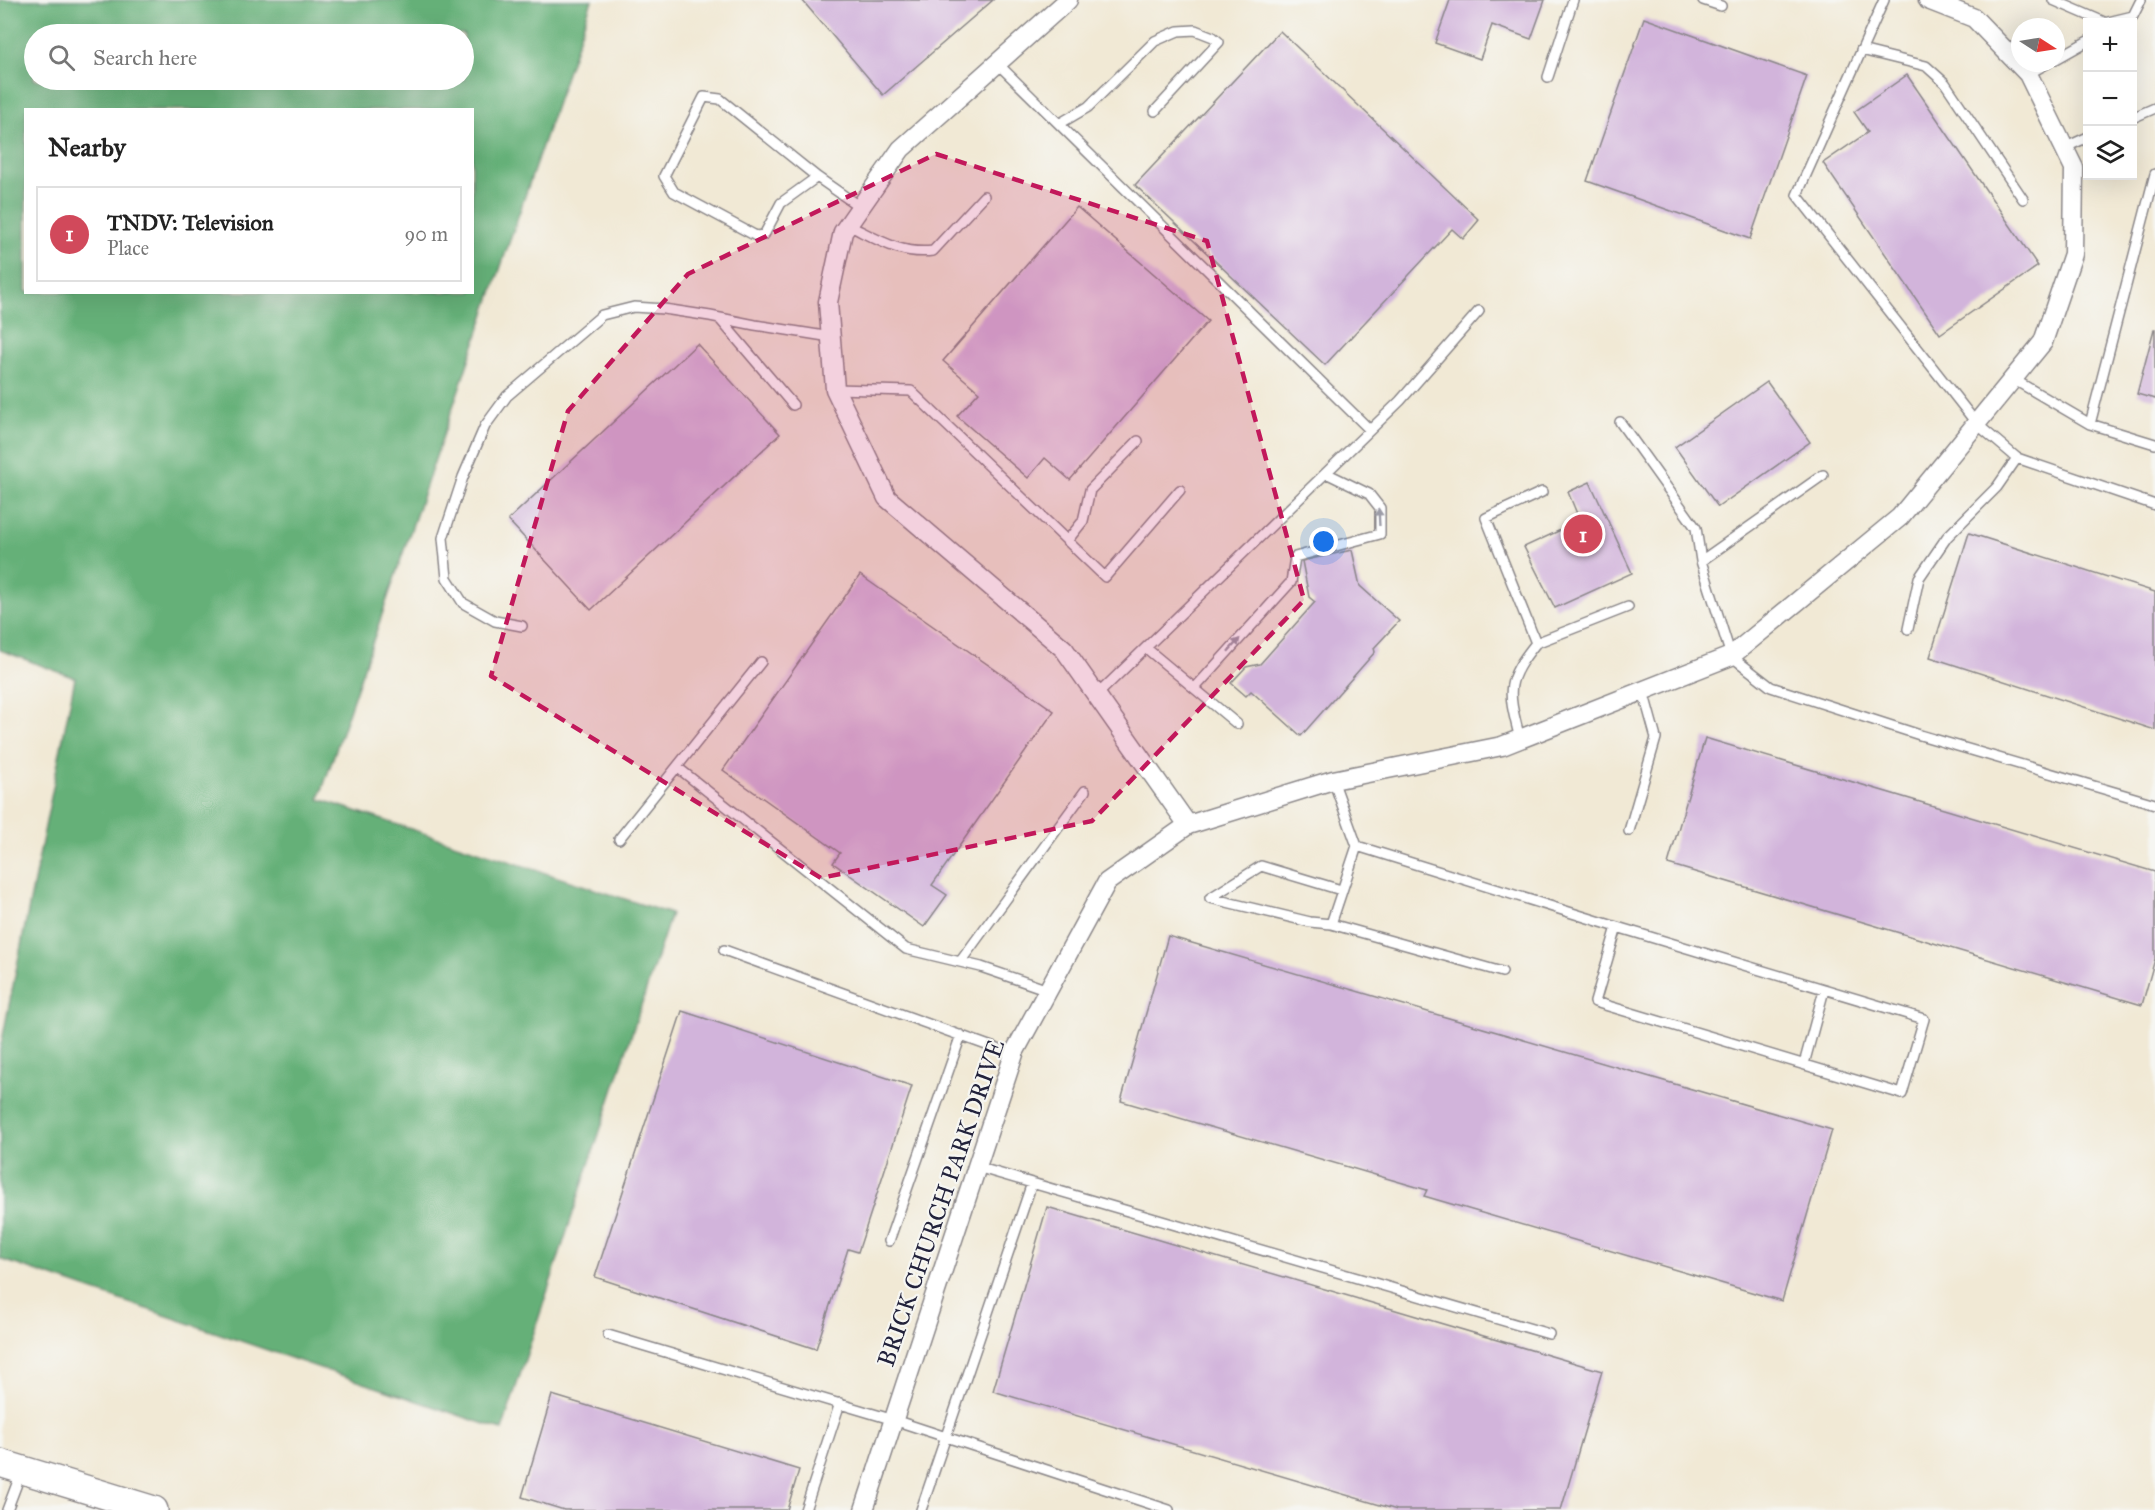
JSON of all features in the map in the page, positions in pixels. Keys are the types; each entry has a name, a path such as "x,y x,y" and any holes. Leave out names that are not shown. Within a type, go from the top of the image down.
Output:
{"main road":[{"path":"11,1467 154,1510"}],"street":[{"path":"1068,0 901,149 843,232 828,302 835,389 886,498 1064,649 1188,825"},
{"name":"BRICK CHURCH PARK DRIVE","path":"864,1510 1014,1054 1107,882 1188,825 1333,780 1502,746 1731,656 1900,517 2043,342 2073,254 2074,168 2028,74 1974,18 1928,0"}],"lane":[{"path":"1548,77 1573,0"},
{"path":"1702,0 1721,6"},
{"path":"1884,0 1797,195 1977,424 2017,458 2155,505"},
{"path":"2054,0 2097,18"},
{"path":"2124,18 2133,16 2141,0"},
{"path":"1059,124 1088,107 1155,41 1178,31 1195,30 1214,37 1219,42 1155,111"},
{"path":"2065,54 2083,44"},
{"path":"1861,50 1926,66 1939,77 2022,199"},
{"path":"997,63 1370,430"},
{"path":"2028,74 2032,72"},
{"path":"817,177 781,203 764,235 756,236 674,192 664,176 704,97 720,99 817,177 860,207"},
{"path":"2137,116 2155,108"},
{"path":"2064,148 2083,139"},
{"path":"2090,424 2155,174"},
{"path":"848,225 893,247 910,252 933,251 984,196"},
{"path":"522,626 495,621 463,603 447,578 443,538 462,477 485,426 507,396 602,315 634,307 664,309 831,337"},
{"path":"1097,695 1400,401 1479,311"},
{"path":"719,318 793,405"},
{"path":"2013,379 2090,424 2155,444"},
{"path":"835,389 911,391 1105,577 1180,490"},
{"path":"1620,422 1696,528 1701,561 1731,656 1771,687 1920,735 2155,804"},
{"path":"1067,541 1083,521 1090,490 1138,441"},
{"path":"1908,629 1919,578 1947,537 1997,487 2017,458"},
{"path":"1195,688 1292,582 1295,556 1380,534 1380,508 1369,494 1326,473"},
{"path":"1701,561 1823,475"},
{"path":"1536,643 1486,518 1542,492"},
{"path":"1520,739 1512,706 1511,688 1514,674 1536,643 1628,607"},
{"path":"1146,648 1238,724"},
{"path":"619,839 761,662"},
{"path":"1629,831 1656,738 1643,691"},
{"path":"677,767 906,949 960,962 1048,990"},
{"path":"1330,924 1357,846 1333,780"},
{"path":"960,962 1086,791"},
{"path":"1357,846 1924,1019 1902,1094 1595,1002 1617,927"},
{"path":"1341,890 1261,866 1210,898 1310,922 1330,924 1502,972"},
{"path":"724,950 1014,1054"},
{"path":"1804,1064 1824,990"},
{"path":"889,1240 961,1035"},
{"path":"977,1167 1549,1334"},
{"path":"921,1510 1032,1183"},
{"path":"608,1335 840,1403 1169,1510"},
{"path":"805,1510 840,1403"},
{"path":"8,1510 11,1467"}],"highlighted area":[{"path":"936,154 1207,241 1304,600 1092,821 821,878 491,676 568,411 688,274"}],"green space":[{"path":"0,0 592,0 319,799 671,914 502,1430 0,1259 0,1050 75,678 0,650"}],"building":[{"path":"802,0 993,0 883,95"},
{"path":"1450,0 1545,0 1531,39 1492,25 1480,59 1435,43"},
{"path":"1644,18 1807,76 1750,239 1587,181"},
{"path":"1280,31 1479,220 1463,239 1452,229 1325,365 1135,185"},
{"path":"1907,75 2038,266 1940,334 1823,163 1868,132 1854,112"},
{"path":"1077,207 1208,321 1070,480 1045,458 1028,478 957,416 979,392 943,361"},
{"path":"2155,329 2155,399 2137,394"},
{"path":"697,344 780,434 591,610 508,520"},
{"path":"1767,382 1810,442 1718,507 1675,447"},
{"path":"1590,482 1632,573 1555,608 1524,547 1580,521 1568,492"},
{"path":"1969,533 2155,592 2155,730 1930,657"},
{"path":"1352,550 1360,586 1399,621 1374,648 1375,652 1301,736 1251,691 1246,696 1231,683 1246,667 1260,664 1315,602 1309,597 1302,561"},
{"path":"860,575 1054,711 932,885 947,895 924,927 833,863 840,853 723,770"},
{"path":"1705,738 2155,872 2155,959 2142,1005 1668,864"},
{"path":"1168,936 1832,1130 1782,1301 1424,1196 1427,1190 1121,1101"},
{"path":"682,1011 912,1086 858,1252 848,1249 816,1349 595,1277"},
{"path":"1047,1207 1602,1371 1561,1510 1397,1510 993,1391"},
{"path":"552,1395 799,1470 787,1510 564,1510 522,1497"}],"place":[{"name":"TNDV: Television","path":"1583,534"}]}
